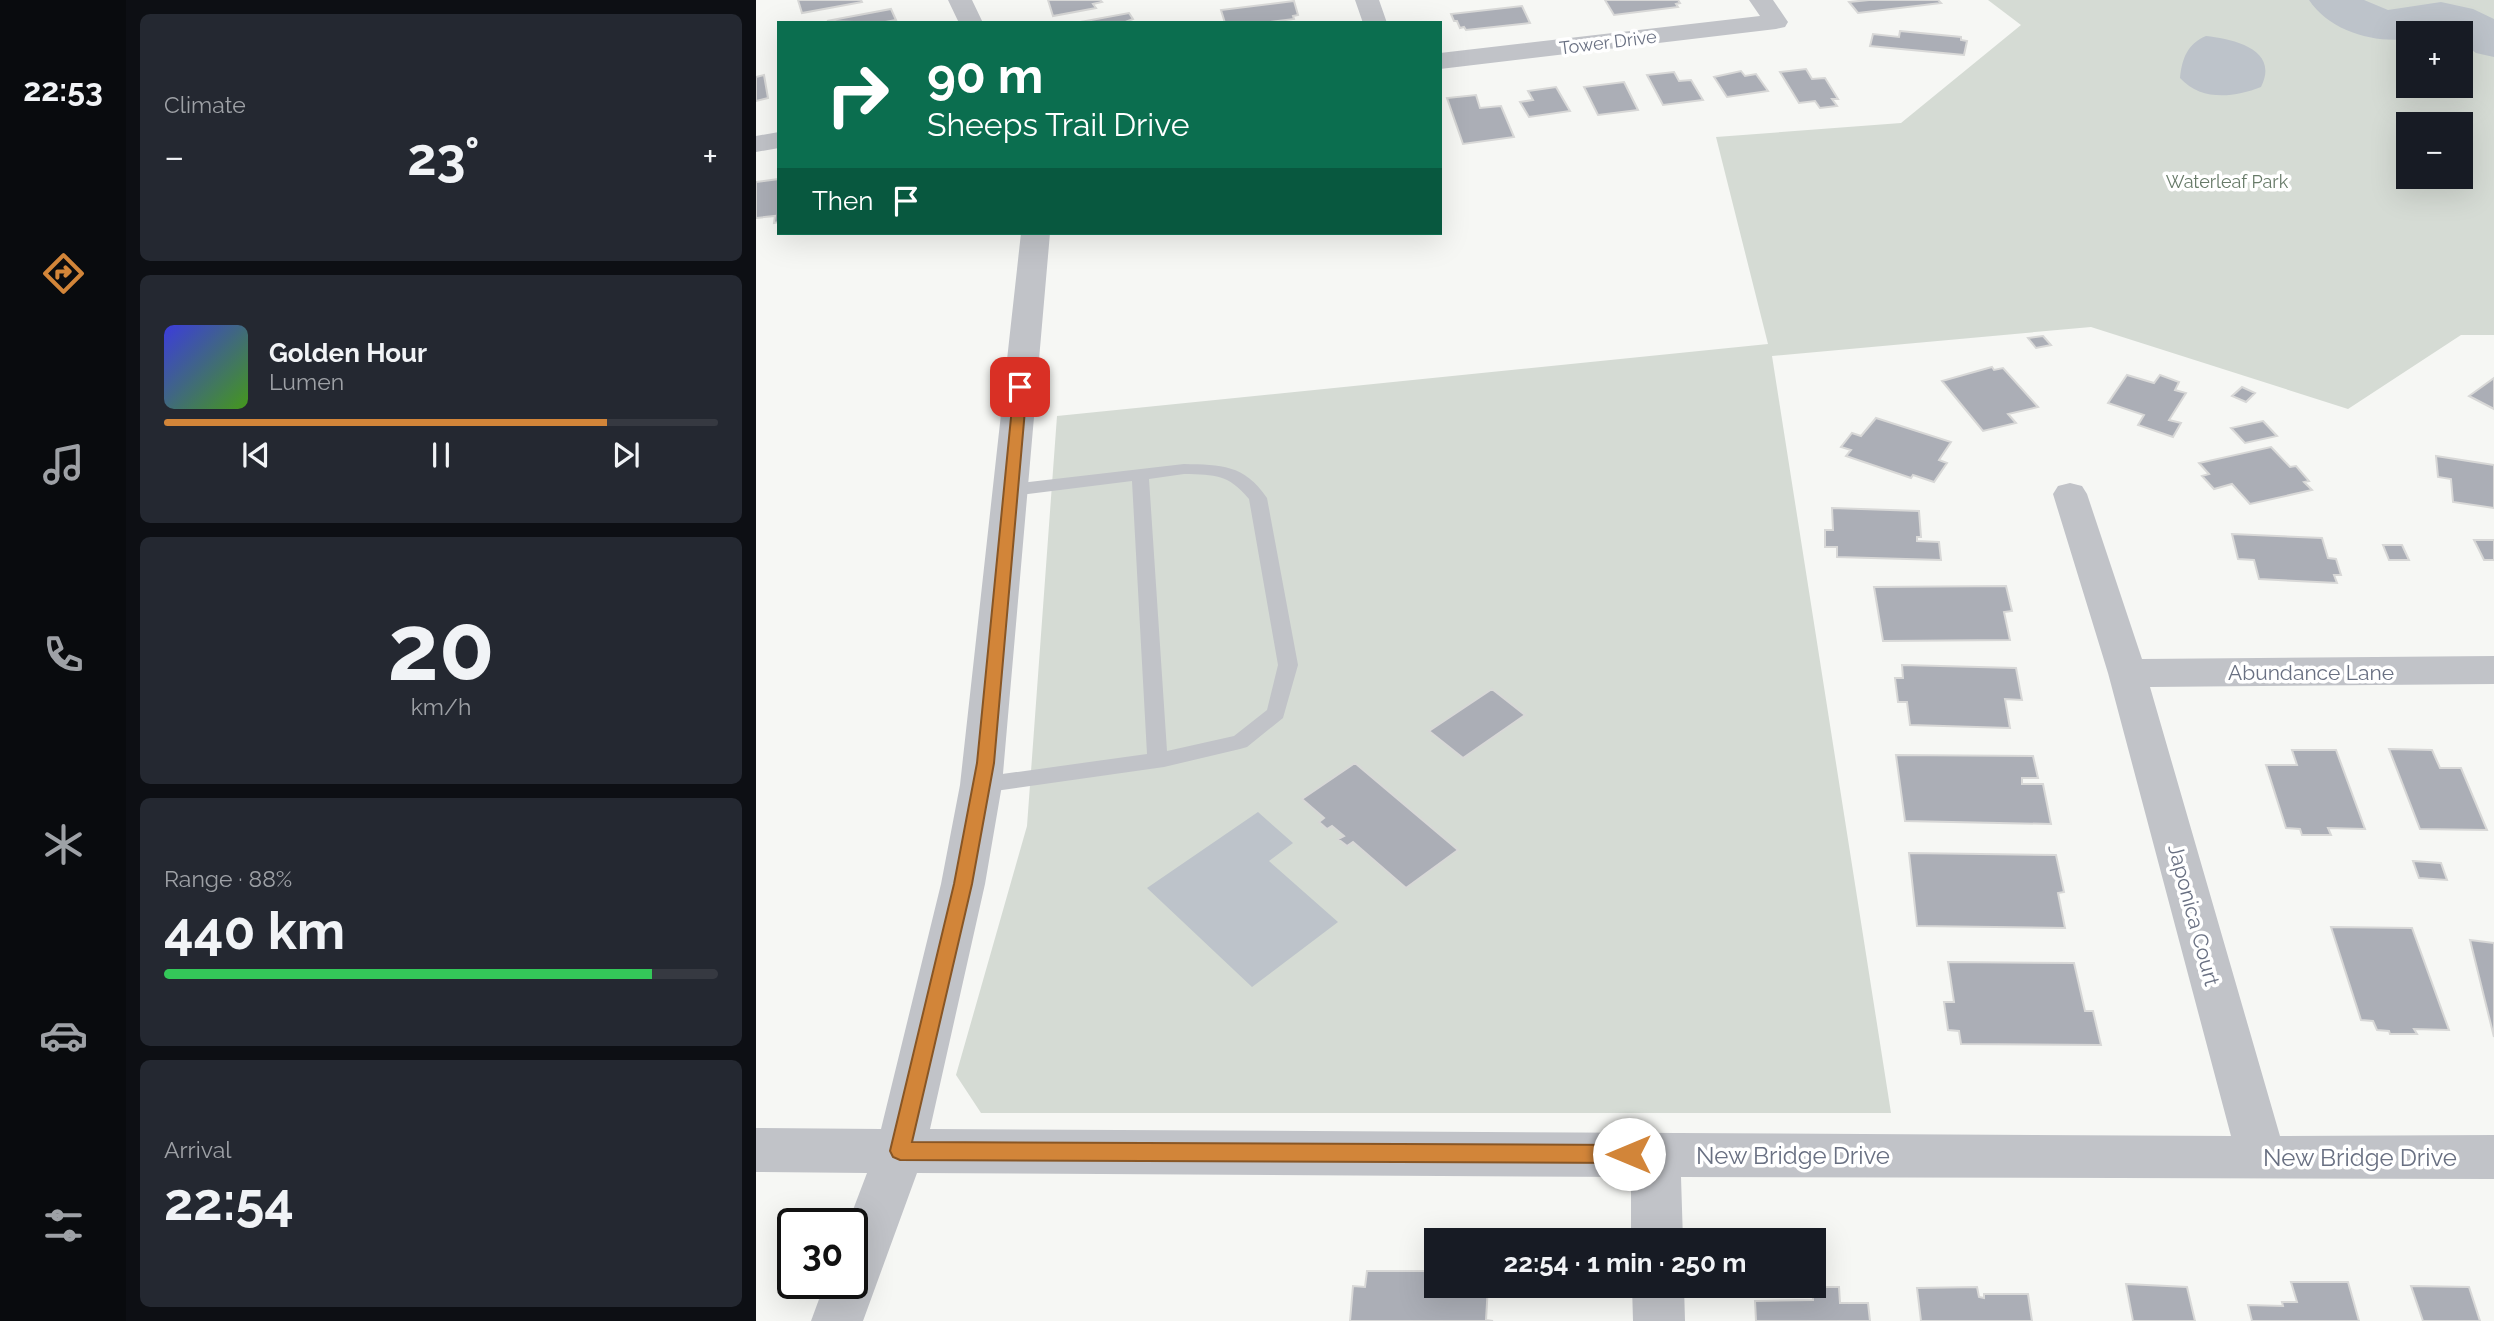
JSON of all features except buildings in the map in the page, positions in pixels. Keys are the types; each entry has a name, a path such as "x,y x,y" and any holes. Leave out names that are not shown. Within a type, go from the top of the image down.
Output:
{"street":[{"path":"960,0 970,21"},
{"path":"1367,0 1374,21"},
{"name":"Tower Drive","path":"1442,61 1776,22 1761,0"},
{"path":"756,144 777,140"},
{"path":"868,1238 900,1151 963,884 981,785 1035,235"},
{"name":"Japonica Court","path":"2070,494 2127,673 2262,1158"},
{"name":"Abundance Lane","path":"2127,673 2494,670"},
{"name":"New Bridge Drive","path":"756,1150 2494,1157"},
{"path":"1656,1154 1657,1228"},
{"path":"1658,1298 1659,1321"},
{"path":"837,1321 845,1299"}],"lane":[{"path":"981,785 1157,760 1240,742 1276,713 1288,665 1258,498 1243,481 1223,470 1184,469 1011,490"},
{"path":"1140,474 1157,760"}],"green space":[{"name":"Waterleaf Park","path":"1988,0 2494,0 2494,335 2461,335 2348,409 2091,327 1772,356 1891,1113 981,1113 956,1075 1027,826 1057,416 1768,344 1716,137 1901,123 2021,25"}],"shaded area":[{"path":"2206,36 2240,43 2259,55 2264,63 2265,74 2261,87 2229,95 2207,94 2180,78 2182,65 2190,48"},
{"path":"1258,812 1293,843 1269,861 1338,922 1252,987 1147,888"}],"waterway":[{"path":"2333,0 2358,17 2378,24 2408,24 2441,17 2463,22 2494,42"}],"route":[{"path":"1020,387 985,763 963,884 900,1151 1629,1154"}]}
